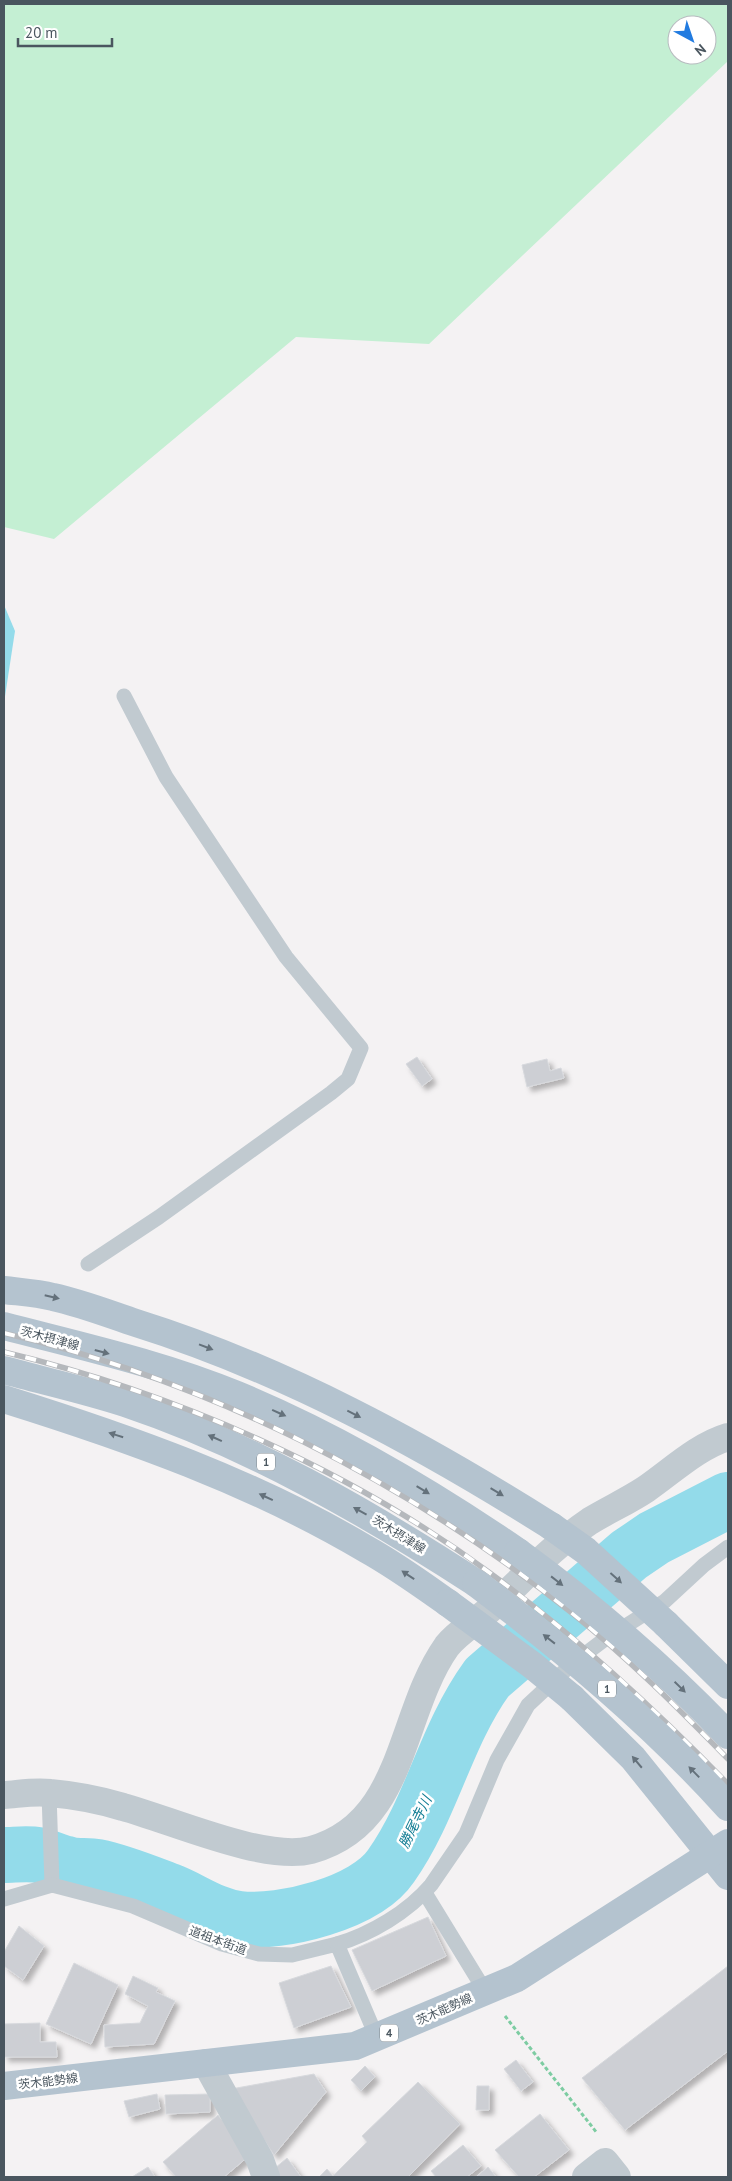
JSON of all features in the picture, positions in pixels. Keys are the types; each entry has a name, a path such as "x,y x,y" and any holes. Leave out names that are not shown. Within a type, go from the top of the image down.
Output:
{"main road":[{"path":"4,1290 52,1297 169,1333 254,1367 361,1417 485,1486 551,1526 586,1551 666,1624 728,1685"},
{"name":"茨木摂津線","path":"4,1326 106,1353 235,1394 284,1415 387,1469 518,1552 606,1622 670,1677 728,1735"},
{"name":"茨木摂津線","path":"4,1370 125,1403 212,1437 358,1509 476,1583 553,1642 679,1756 728,1807"},
{"path":"4,1400 128,1439 238,1483 366,1549 448,1603 532,1665 572,1698 633,1758 720,1849 728,1876"},
{"name":"茨木能勢線","path":"4,2086 355,2046 517,1978 720,1849"}],"street":[{"path":"4,1795 49,1792 121,1806 251,1847 290,1853 313,1849 337,1838 366,1818 376,1805 401,1754 413,1714 425,1685 449,1644 542,1559 589,1522 636,1496 709,1445 728,1437"},
{"path":"206,2063 260,2160 266,2177"}],"lane":[{"path":"88,1264 159,1217 331,1093 348,1079 361,1048 286,957 166,777 124,696"},
{"name":"道祖本街道","path":"52,1885 133,1906 222,1944 258,1954 292,1955 337,1944 381,1925 425,1893 446,1866 466,1834 497,1760 528,1705 572,1664 605,1639 665,1601 704,1565 728,1547"},
{"path":"4,1899 52,1885 49,1792"},
{"path":"425,1893 485,1991"},
{"path":"337,1944 377,2038"}],"path":[{"path":"485,1991 600,2136 602,2172"}],"green space":[{"path":"4,4 728,4 728,61 429,344 296,337 54,539 4,527"}],"water":[{"path":"4,605 15,631 4,703"}],"building":[{"path":"417,1057 432,1079 422,1086 406,1064"},
{"path":"547,1059 550,1071 561,1068 564,1078 527,1087 522,1065"},
{"path":"428,1917 446,1956 372,1991 352,1950"},
{"path":"19,1926 44,1946 23,1980 4,1966 4,1952"},
{"path":"74,1963 118,1985 91,2044 46,2024"},
{"path":"331,1966 351,2007 294,2028 279,1983"},
{"path":"728,1966 728,2051 625,2130 582,2078"},
{"path":"133,1976 158,1988 156,1992 175,2001 154,2044 105,2047 104,2025 140,2023 148,2006 125,1994"},
{"path":"40,2023 40,2042 56,2042 57,2057 4,2057 4,2024"},
{"path":"516,2060 533,2082 521,2091 504,2069"},
{"path":"365,2066 375,2077 361,2091 351,2080"},
{"path":"314,2074 326,2092 274,2155 231,2089"},
{"path":"418,2082 460,2124 408,2177 319,2177 327,2169 333,2176 367,2142 362,2136"},
{"path":"477,2086 489,2086 489,2110 476,2110"},
{"path":"157,2094 160,2109 129,2117 124,2101"},
{"path":"210,2094 210,2112 166,2114 165,2095"},
{"path":"540,2114 569,2150 534,2177 519,2177 495,2150"},
{"path":"218,2115 250,2155 224,2177 176,2177 163,2162"},
{"path":"463,2145 481,2166 467,2177 436,2177 431,2171"},
{"path":"287,2158 301,2177 272,2177 269,2173"},
{"path":"148,2167 155,2177 132,2177"},
{"path":"488,2167 496,2177 476,2177"}],"waterway":[{"name":"勝尾寺川","path":"4,1855 38,1855 70,1865 93,1866 106,1869 172,1892 221,1915 239,1919 257,1920 299,1914 322,1908 363,1891 379,1879 391,1866 405,1844 460,1724 472,1700 487,1678 629,1555 654,1538 728,1500"}],"railway":[{"path":"4,1333 81,1354 157,1379 231,1408 303,1442 374,1479 442,1520 508,1565 572,1613 633,1666 728,1759"},
{"path":"4,1352 131,1389 195,1412 319,1468 379,1501 436,1536 490,1573 584,1647 643,1700 728,1784"}]}
